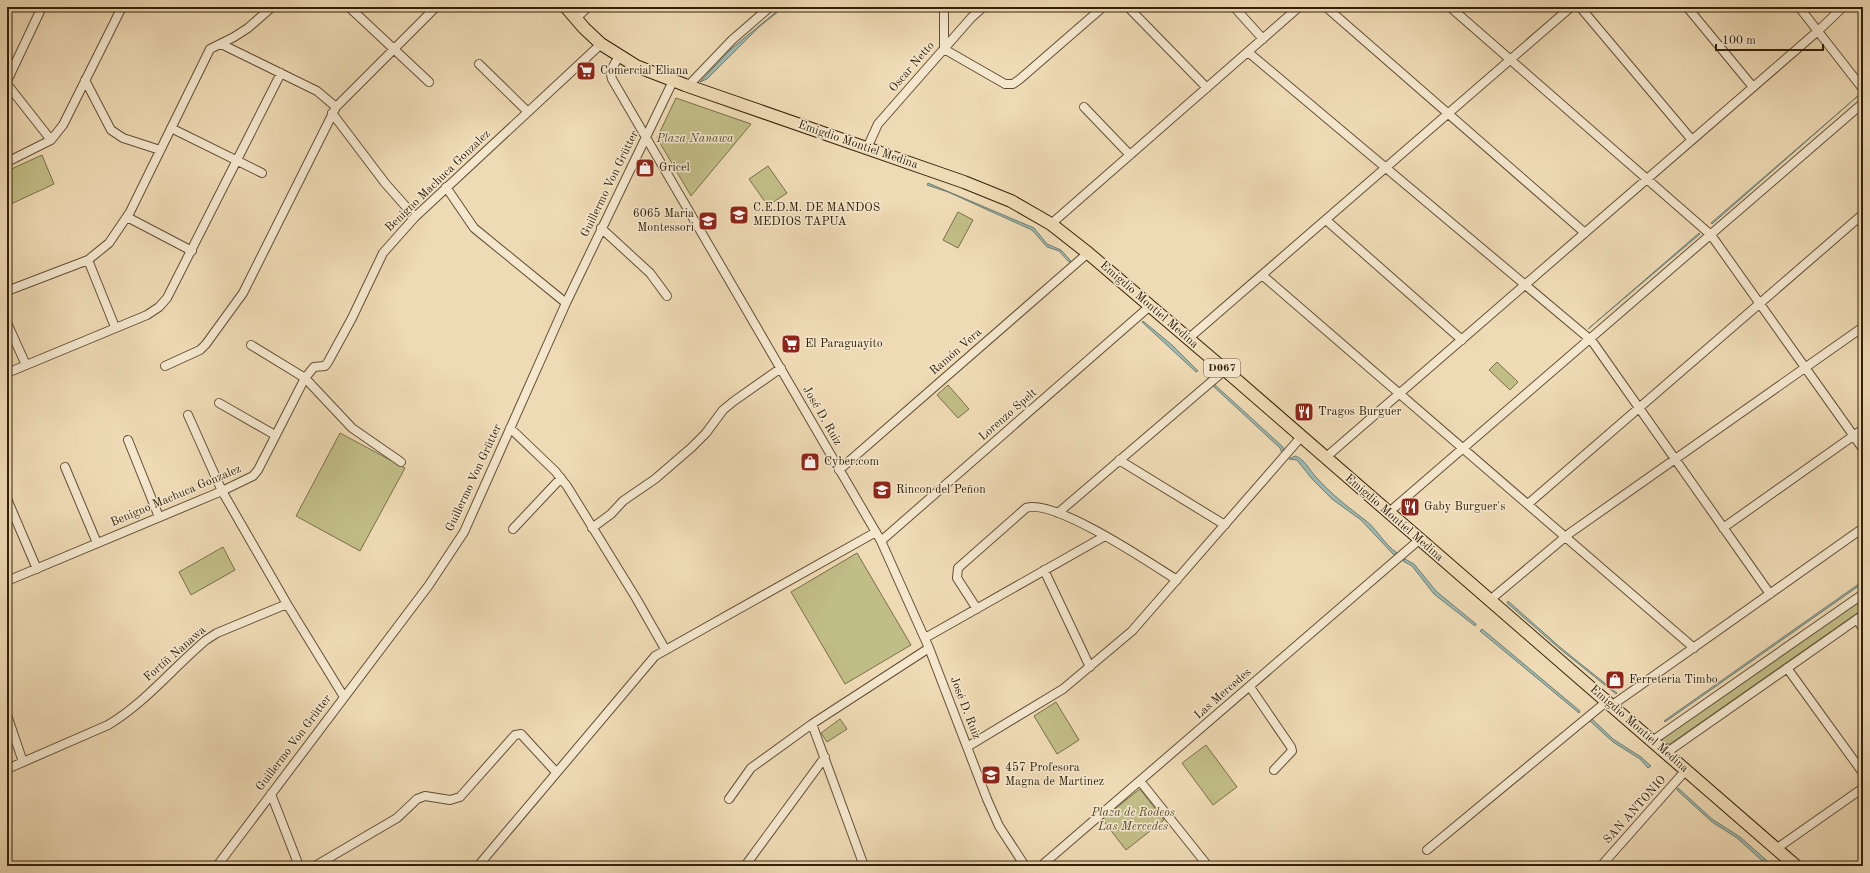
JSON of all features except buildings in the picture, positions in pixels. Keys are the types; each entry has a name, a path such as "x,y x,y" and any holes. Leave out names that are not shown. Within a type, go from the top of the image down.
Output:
{"main road":[{"name":"Emigdio Montiel Medina","path":"566,7 575,19 601,44 619,57 640,68 1000,196 1051,224 1088,253 1225,370 1796,866"}],"street":[{"path":"7,81 42,7"},
{"path":"7,162 51,140 63,125 122,7"},
{"path":"7,291 88,260 109,243 127,217 210,49 222,44 248,28 272,7"},
{"path":"349,7 395,48 428,82"},
{"path":"166,366 200,350 243,293 334,110 436,7"},
{"path":"575,19 588,7"},
{"path":"688,86 732,40 770,7"},
{"path":"944,7 944,48 998,82 1013,84 1103,7"},
{"name":"Oscar Netto","path":"867,148 878,124 970,18 983,7"},
{"path":"1128,7 1207,88"},
{"path":"1234,7 1263,39"},
{"path":"1051,224 1299,7"},
{"path":"1326,7 1585,233"},
{"path":"1450,7 1711,235 1863,449"},
{"path":"1188,339 1571,7"},
{"path":"1580,7 1692,140"},
{"path":"1687,7 1753,87"},
{"path":"1799,7 1863,88"},
{"path":"1325,458 1753,87 1843,7"},
{"path":"222,44 317,92 334,110 385,183 414,217"},
{"name":"Benigno Machuca Gonzalez","path":"7,581 222,491 253,476 258,470 305,378 314,367 327,364 352,318 382,253 414,217 601,44"},
{"path":"1248,52 1590,339 1770,594"},
{"name":"José D. Ruiz","path":"619,57 612,68 612,79 881,541 925,638 986,799 999,826 1025,866"},
{"path":"479,64 528,112"},
{"path":"7,373 147,315 159,307 172,292 281,73"},
{"path":"85,80 111,130 122,138 160,150"},
{"name":"Guillermo Von Grütter","path":"217,866 429,585 464,532 566,303 673,81"},
{"path":"7,84 51,140"},
{"path":"1388,513 1863,103"},
{"path":"1084,108 1130,155"},
{"path":"171,128 262,173"},
{"path":"446,187 474,228 566,303"},
{"path":"1528,504 1863,214"},
{"path":"127,217 192,251"},
{"path":"1326,220 1462,340"},
{"path":"601,228 650,274 667,296"},
{"name":"Ramón Vera","path":"839,470 1088,253"},
{"path":"88,260 115,327"},
{"path":"1262,274 1694,648"},
{"name":"Lorenzo Spelt","path":"881,541 1150,306"},
{"path":"7,323 26,365"},
{"path":"1490,600 1565,537 1863,327"},
{"path":"251,345 305,378 352,428 401,462"},
{"path":"592,528 611,514 623,501 655,479 691,448 706,433 723,410 781,368"},
{"path":"1058,513 1118,460 1225,370"},
{"path":"219,403 275,435"},
{"path":"188,415 222,491 287,604 344,697"},
{"path":"510,428 561,478 636,598 665,649"},
{"path":"1723,528 1863,429"},
{"path":"967,747 1063,689 1132,631 1301,437"},
{"path":"128,440 159,517"},
{"path":"1118,460 1225,525"},
{"path":"65,467 97,543"},
{"path":"513,529 561,478"},
{"path":"7,499 37,569"},
{"path":"976,609 957,578 958,568 1026,508 1038,506 1058,513 1105,536 1177,580"},
{"path":"1427,850 1609,704 1694,648 1863,528"},
{"path":"478,866 655,656 665,649 876,532"},
{"path":"925,638 1105,536"},
{"name":"Las Mercedes","path":"1040,866 1250,687 1419,540"},
{"path":"1044,570 1090,667"},
{"path":"1652,742 1863,594"},
{"name":"Fortíñ Nanawa","path":"7,769 108,725 122,716 206,640 287,604"},
{"path":"1666,753 1860,617 1863,629"},
{"path":"729,799 751,768 812,724 929,648"},
{"path":"1787,668 1863,773"},
{"path":"1250,687 1291,746 1292,751 1274,770"},
{"path":"7,715 23,762"},
{"path":"812,724 864,866"},
{"path":"315,866 397,818 417,799 425,796 450,800 460,797 515,735 521,734 556,772"},
{"path":"745,866 825,757"},
{"name":"SAN ANTONIO","path":"1601,866 1686,770"},
{"path":"1140,781 1208,866"},
{"path":"1776,849 1863,788"},
{"path":"271,794 299,866"}],"green space":[{"name":"Plaza Nanawa","path":"676,98 751,124 691,196 657,138"},
{"path":"42,155 54,184 11,204 7,197 7,171"},
{"path":"768,166 787,193 768,206 749,179"},
{"path":"958,212 973,220 958,248 943,240"},
{"path":"1497,362 1518,382 1510,390 1489,370"},
{"path":"948,385 969,409 958,418 937,395"},
{"path":"340,433 405,468 360,551 296,516"},
{"path":"223,547 235,570 191,595 179,572"},
{"path":"857,553 911,645 845,684 791,592"},
{"path":"1863,598 1863,609 1670,744 1666,744 1662,740 1663,738"},
{"path":"1056,702 1079,740 1057,754 1034,716"},
{"path":"840,719 847,729 827,742 821,733"},
{"path":"1206,745 1237,787 1213,805 1182,763"},
{"name":"Plaza de Rodeos Las Mercedes","path":"1140,789 1164,820 1126,850 1102,819"}],"water":[{"path":"782,7 784,7 759,27 707,79 700,82 731,49"},
{"path":"1859,95 1712,224 1711,223"},
{"path":"928,183 1034,228 1047,244 1061,250 1071,261 1069,262 1059,251 1047,247 1032,230 948,192 927,185"},
{"path":"1699,233 1700,234 1588,329"},
{"path":"1143,321 1172,345 1198,371 1196,372 1142,322"},
{"path":"1214,384 1283,447 1284,452 1282,453 1280,448 1212,385"},
{"path":"1295,456 1304,462 1316,477 1334,495 1369,524 1397,553 1394,555 1361,520 1332,499 1312,479 1297,460 1289,459"},
{"path":"1405,559 1414,564 1436,591 1476,624 1475,626 1434,594 1412,566 1403,561"},
{"path":"1863,581 1863,583 1665,722 1664,721"},
{"path":"1508,601 1561,648 1617,693 1616,694 1560,649 1507,603"},
{"path":"1482,629 1580,711 1579,713 1480,631"},
{"path":"1592,719 1613,739 1641,757 1651,766 1648,768 1640,759 1613,742 1590,721"},
{"path":"1678,788 1712,819 1740,837 1773,866 1768,866 1737,838 1712,822 1677,790"}],"place":[{"name":"Comercial Eliana","path":"586,71"},
{"name":"Gricel","path":"645,168"},
{"name":"C.E.D.M. DE MANDOS MEDIOS TAPUA","path":"739,215"},
{"name":"6065 Maria Montessori","path":"708,221"},
{"name":"El Paraguayito","path":"791,344"},
{"name":"Tragos Burguer","path":"1304,412"},
{"name":"Cyber.com","path":"810,462"},
{"name":"Rincon del Peñon","path":"882,490"},
{"name":"Gaby Burguer's","path":"1410,507"},
{"name":"Ferreteria Timbo","path":"1615,680"},
{"name":"457 Profesora Magna de Martinez","path":"991,775"}]}
